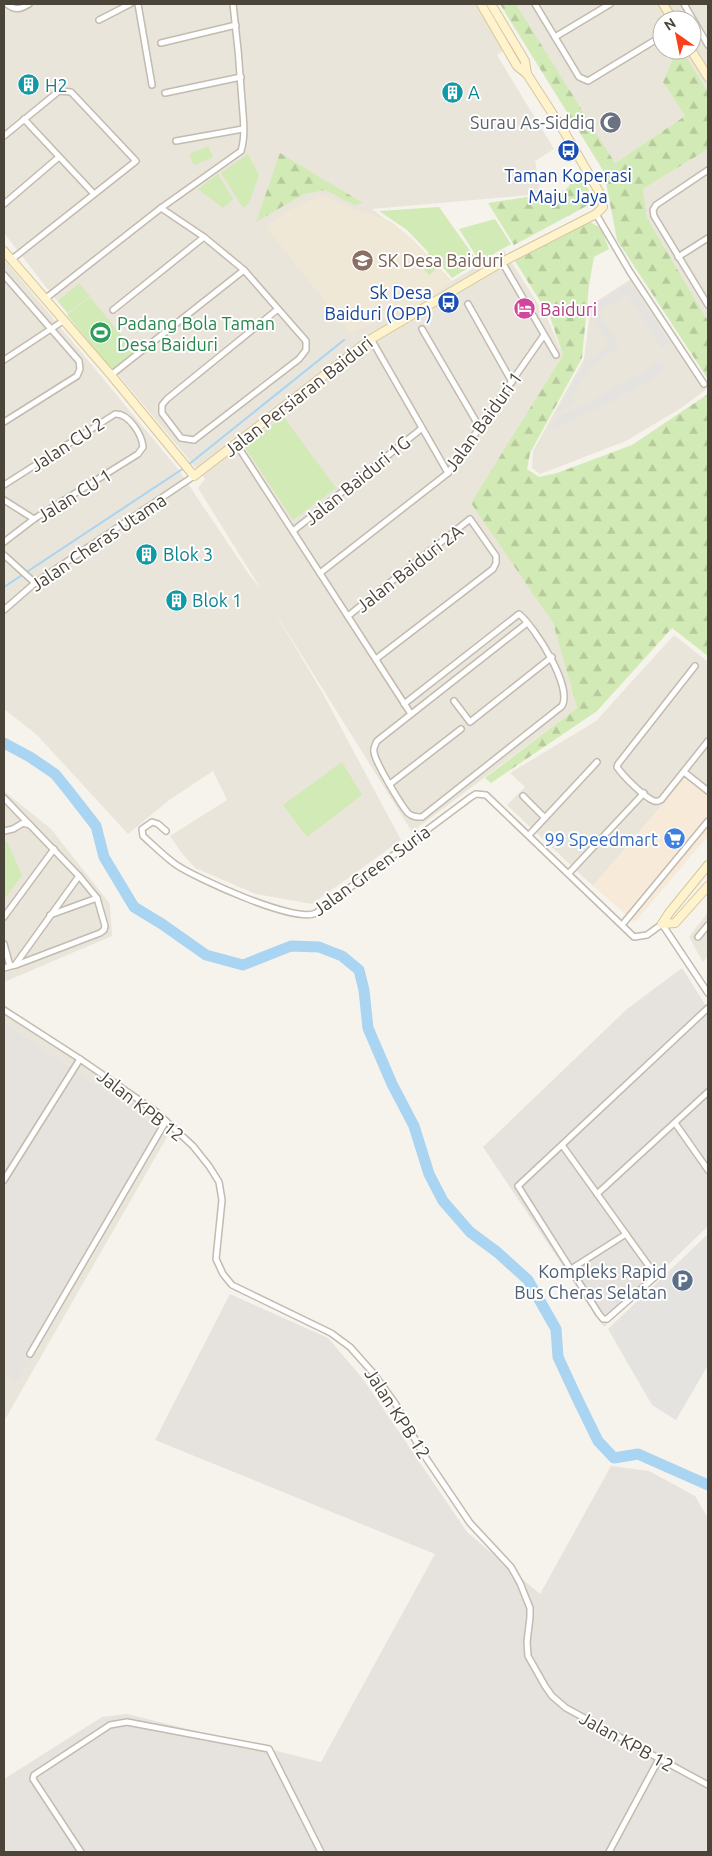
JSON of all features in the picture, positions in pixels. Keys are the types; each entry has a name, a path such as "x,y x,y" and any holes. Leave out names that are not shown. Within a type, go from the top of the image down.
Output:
{"street":[{"path":"10,6 23,7 29,4"},
{"path":"99,20 130,4"},
{"path":"138,4 152,85"},
{"path":"45,299 160,208 241,151 243,129 234,4"},
{"path":"480,4 517,66 527,74 565,133 602,197 603,207 596,214 630,272 704,384"},
{"path":"491,4 525,61 527,74"},
{"path":"534,4 579,77 588,81 652,42"},
{"path":"555,38 610,4"},
{"path":"684,4 708,45"},
{"path":"160,42 236,26"},
{"path":"697,60 708,77"},
{"path":"165,93 240,77"},
{"path":"4,136 59,91 71,92 136,162 11,260"},
{"path":"24,119 94,194"},
{"path":"176,142 243,129"},
{"path":"4,204 59,157"},
{"path":"708,170 656,205 653,210 654,216 708,306"},
{"path":"160,208 204,237 244,270 306,341 306,350 299,359 194,440 181,438 162,413 162,405 206,366 278,309"},
{"name":"Jalan Persiaran Baiduri","path":"194,476 237,445 371,339 502,262 596,214"},
{"path":"113,310 204,237"},
{"path":"678,257 708,238"},
{"path":"4,250 194,476"},
{"path":"502,262 556,355"},
{"path":"111,376 244,270"},
{"path":"4,275 79,361 80,369 77,376 4,422"},
{"path":"468,304 512,382"},
{"path":"5,358 63,321"},
{"path":"422,329 480,428"},
{"name":"Jalan Baiduri 1","path":"320,573 448,473 544,335"},
{"path":"371,339 448,473"},
{"name":"Jalan CU 2","path":"4,485 115,414 121,413 126,417 142,440 143,447"},
{"name":"Jalan Baiduri 1G","path":"293,531 421,428"},
{"path":"237,445 411,714"},
{"name":"Jalan CU 1","path":"4,542 34,519 138,454 143,447"},
{"name":"Jalan Cheras Utama","path":"4,610 35,583 194,476"},
{"path":"4,500 34,519"},
{"name":"Jalan Baiduri 2A","path":"348,616 470,520 496,556 496,563 493,569 376,659"},
{"path":"4,555 35,583"},
{"path":"404,704 519,614 527,623 547,648 552,657 565,697 562,706 422,817 409,814 390,784 375,757 373,750 377,741 527,623"},
{"path":"454,701 470,722 552,657"},
{"path":"695,666 618,764 618,770 654,802 661,800 708,741"},
{"path":"390,784 461,729"},
{"path":"597,762 529,835 634,937 647,935 662,924 708,864"},
{"path":"684,772 708,791"},
{"path":"569,874 644,793"},
{"name":"Jalan Green Suria","path":"166,831 158,824 152,822 142,829 143,836 182,868 242,897 272,908 313,915 476,794 490,798 529,835"},
{"path":"523,796 545,818"},
{"path":"4,798 54,849 98,898 105,926 104,930 30,961 4,968"},
{"path":"622,925 708,821"},
{"path":"4,831 13,829 23,823 30,825"},
{"path":"4,918 54,849"},
{"path":"13,966 79,876"},
{"path":"662,924 675,924 708,886"},
{"path":"50,915 98,898"},
{"path":"662,924 708,993"},
{"path":"698,937 708,925"},
{"path":"4,944 13,966"},
{"path":"562,1145 656,1276 608,1319 603,1319 518,1186 708,1008"},
{"name":"Jalan KPB 12","path":"4,1010 80,1059 155,1111 194,1146 219,1182 222,1200 216,1259 222,1274 232,1285 331,1333 362,1359 395,1403 422,1452 470,1523 511,1567 530,1608 527,1642 528,1656 552,1696 566,1708 708,1785"},
{"path":"4,1180 80,1059"},
{"path":"597,1194 708,1092"},
{"path":"30,1354 166,1121"},
{"path":"675,1123 708,1170"},
{"path":"571,1269 626,1234"},
{"path":"81,1852 34,1779 34,1775 110,1725 118,1722 127,1722 269,1748 321,1852"},
{"path":"609,1852 659,1759"}],"shaded area":[{"path":"4,4 475,4 504,50 497,55 554,149 535,161 541,194 372,209 412,239 452,281 504,250 548,320 563,355 472,503 553,623 577,708 412,832 271,606 322,692 401,840 312,904 256,894 195,868 181,852 170,836 227,800 213,771 168,801 128,834 37,735 4,709 4,259 178,469 250,576 261,589 198,488 205,479 53,296 4,233"},
{"path":"516,4 708,4 708,92 688,60 702,60 702,10 652,10 652,60 672,60 663,82 685,116 615,163"},
{"path":"708,149 708,321 647,218 643,189"},
{"name":"SK Desa Baiduri","path":"322,195 349,207 390,221 412,239 452,282 426,301 350,333 266,227 287,211"},
{"path":"637,275 708,383 708,388 681,408 626,441 540,474 532,468 533,451 584,359 591,305"},
{"path":"630,282 669,343 662,348 627,294 598,312 619,345 617,349 589,368 571,397 575,403 557,412 587,360 610,345 592,317 593,306"},
{"path":"660,361 666,370 616,400 548,431 557,416 590,402"},
{"path":"674,635 708,662 708,795 686,777 593,886 507,805 525,787 510,773 596,721"},
{"path":"686,777 708,795 708,836 635,922 593,886"},
{"path":"4,791 51,829 110,904 112,936 4,982"},
{"path":"708,912 708,956 703,962 689,937"},
{"path":"682,968 708,1009 708,1226 604,1327 483,1147 627,1009"},
{"path":"4,1005 161,1110 167,1137 4,1421 4,1375 17,1383 165,1132 4,1022"},
{"path":"4,1022 165,1132 17,1383 4,1375"},
{"name":"Kompleks Rapid Bus Cheras Selatan","path":"708,1234 708,1365 676,1420 652,1405 608,1329"},
{"path":"230,1294 328,1338 363,1379 467,1532 540,1594 611,1466 649,1471 695,1496 708,1518 708,1852 4,1852 4,1779 102,1717 127,1714 321,1762 435,1554 155,1440"}],"green space":[{"path":"500,4 516,4 615,163 685,116 663,82 672,60 688,60 708,92 708,149 643,189 647,218 708,321 708,379 617,240 604,172"},
{"path":"208,146 213,157 194,165 189,154"},
{"path":"280,153 363,203 354,205 325,190 304,194 256,222"},
{"path":"248,154 259,175 249,203 243,208 221,173"},
{"path":"218,174 233,199 223,208 198,189"},
{"path":"577,180 588,188 594,202 514,245 488,203 565,191 570,184"},
{"path":"439,207 478,262 452,278 441,265 429,275 419,264 429,253 407,230 379,211"},
{"path":"495,219 511,244 480,262 459,229"},
{"path":"590,222 601,228 609,249 594,257 589,285 582,358 530,453 527,469 539,477 557,473 632,445 708,394 708,656 672,628 597,711 491,783 485,778 577,708 553,623 471,503 563,355 550,317 515,261"},
{"path":"79,283 90,296 68,313 58,301"},
{"name":"Padang Bola Taman Desa Baiduri","path":"90,297 134,351 112,370 67,315"},
{"path":"283,416 336,488 293,520 245,447"},
{"path":"342,762 362,795 307,837 283,805"},
{"path":"4,842 7,842 22,875 4,900"}],"waterway":[{"path":"188,465 344,340"},
{"path":"4,587 184,468"},
{"path":"4,743 30,757 55,774 68,790 96,826 104,857 134,907 206,955 243,965 291,946 319,947 342,956 359,970 364,990 368,1028 392,1084 414,1126 429,1174 443,1201 470,1232 497,1252 528,1280 556,1329 558,1357 598,1441 614,1458 638,1454 708,1485"}],"place":[{"name":"H2","path":"29,85"},
{"name":"A","path":"452,92"},
{"name":"Surau As-Siddiq","path":"611,122"},
{"name":"Taman Koperasi Maju Jaya","path":"568,150"},
{"name":"SK Desa Baiduri","path":"362,260"},
{"name":"Sk Desa Baiduri (OPP)","path":"448,302"},
{"name":"Baiduri","path":"524,309"},
{"name":"Padang Bola Taman Desa Baiduri","path":"101,333"},
{"name":"Blok 3","path":"147,554"},
{"name":"Blok 1","path":"176,600"},
{"name":"99 Speedmart","path":"674,839"},
{"name":"Kompleks Rapid Bus Cheras Selatan","path":"683,1281"}]}
